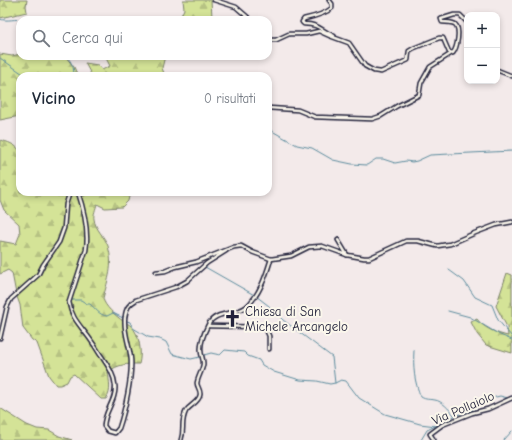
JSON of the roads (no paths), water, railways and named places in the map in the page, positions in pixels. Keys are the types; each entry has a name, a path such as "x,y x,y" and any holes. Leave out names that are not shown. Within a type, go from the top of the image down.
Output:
{"street":[{"path":"214,0 236,8 246,16"},
{"path":"328,0 332,4 332,8 329,11 304,19 302,22 304,24 319,26 338,39"},
{"path":"272,108 298,110 315,117 372,119 380,116 419,95 421,83 430,67 456,49 458,29 455,25 443,22 441,19 454,15 460,15 464,19"},
{"path":"272,40 276,40 289,34 306,34 319,30 330,36 350,43 367,68 381,72 408,60 409,51 414,48 440,38 443,38 449,52 452,53"},
{"path":"500,71 512,76"},
{"path":"0,338 11,299 38,275 59,242 64,228 66,204 69,196"},
{"path":"79,196 84,213 87,243 69,302 70,310 92,341 114,379 116,387 115,395 104,420 104,426 108,431 115,433 122,420 131,361 124,324 126,308 130,303 136,300 176,287 187,281 207,263 226,251 234,247 241,246 252,252 271,258 291,256 304,249 322,246 347,255 369,258 406,241 411,240 433,246 450,244 475,232 496,225 512,222"},
{"path":"338,240 347,255"},
{"path":"156,272 165,271 196,262 226,251"},
{"path":"181,440 184,433 182,420 188,408 199,398 200,395 197,382 204,363 200,349 209,326 208,324 220,314 245,307 258,291 264,280 271,258"},
{"path":"209,326 265,327 269,336 269,349"},
{"name":"Via Pollaiolo","path":"434,440 430,434 442,425 472,412 488,409 512,398"}],"waterway":[{"path":"0,19 16,19"},
{"path":"0,58 20,72"},
{"path":"70,60 74,72"},
{"path":"272,131 297,145 312,148 333,160 352,164 367,165 376,159 383,159 395,163 417,161 430,155 512,151"},
{"path":"205,267 256,296 283,320 332,357 335,383"},
{"path":"449,270 464,281 475,297 492,305 498,320 512,337"},
{"path":"72,300 81,300 87,304 90,304 104,315 107,316 113,313 123,318"},
{"path":"448,311 470,317 500,335 512,340"},
{"path":"127,321 130,322 133,328 148,337 160,339 166,342 172,354 191,359 200,357"},
{"path":"204,355 211,353 220,355 225,350 244,352 248,356 259,360 262,365 274,372 300,380 317,381 330,384 341,380 346,381 359,398 385,414 420,424 436,426"},
{"path":"414,350 414,374 421,397 440,402 454,415"},
{"path":"421,440 427,430 454,416 472,410 492,398 500,396 508,398"},
{"path":"504,440 512,431"}],"place":[{"name":"Chiesa di San Michele Arcangelo","path":"232,318"}]}
